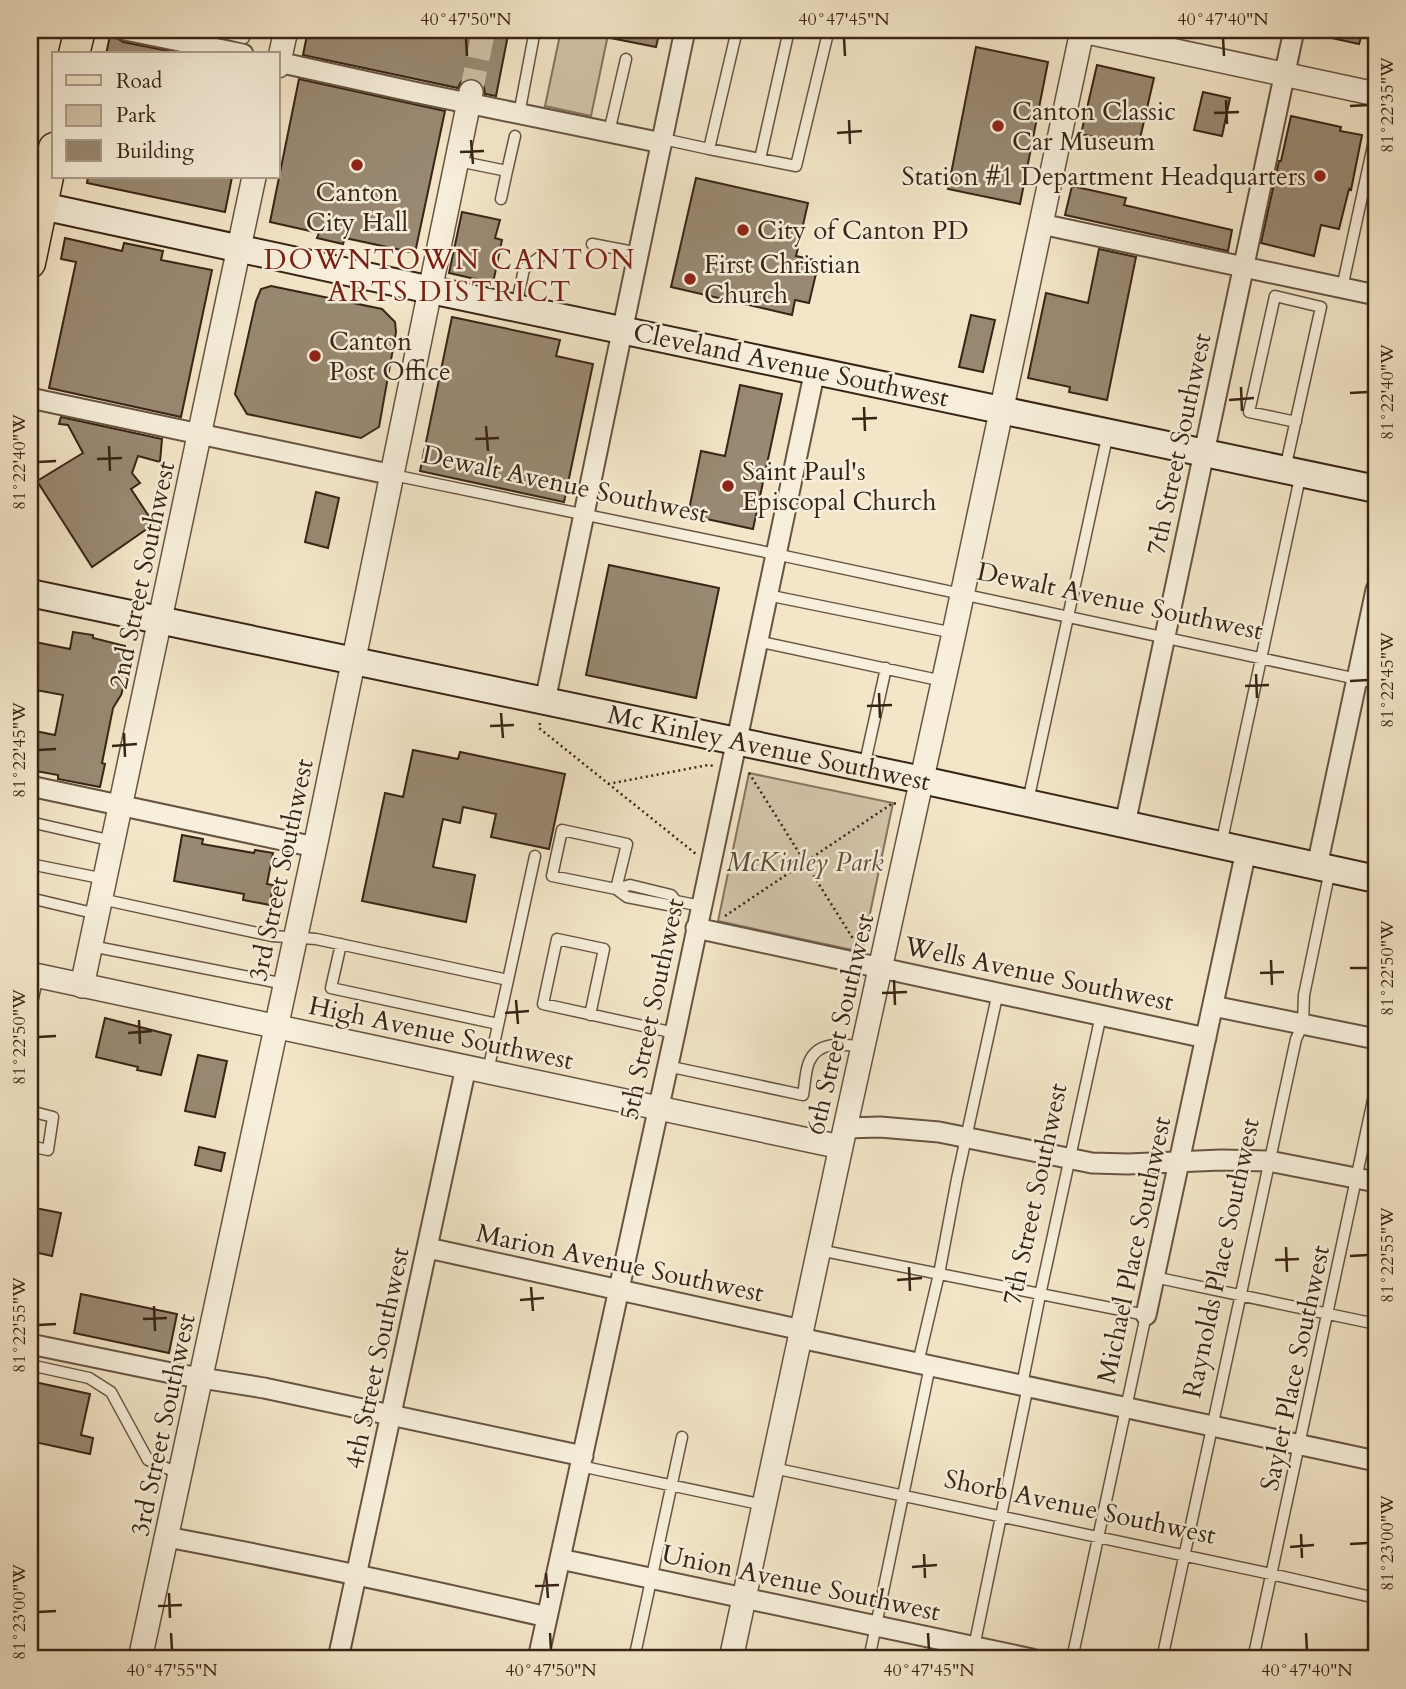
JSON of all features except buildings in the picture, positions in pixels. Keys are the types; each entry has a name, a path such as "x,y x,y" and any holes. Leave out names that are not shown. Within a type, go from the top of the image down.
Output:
{"main road":[{"path":"74,52 79,30"},
{"path":"30,263 36,205 52,154"},
{"name":"Cleveland Avenue Southwest","path":"36,205 1376,489"},
{"name":"Mc Kinley Avenue Southwest","path":"30,593 922,780 1376,879"}],"street":[{"path":"125,30 233,52"},
{"path":"545,701 685,30"},
{"path":"1081,30 1376,94"},
{"name":"6th Street Southwest","path":"731,1659 963,594 1081,30"},
{"name":"7th Street Southwest","path":"1125,824 1294,30"},
{"path":"278,32 279,52"},
{"path":"280,63 470,98 519,114 662,141"},
{"name":"3rd Street Southwest","path":"140,1659 296,938 470,98"},
{"name":"2nd Street Southwest","path":"82,986 254,178"},
{"path":"1041,224 1376,295"},
{"name":"5th Street Southwest","path":"538,1659 667,1066 704,929 701,906 709,865 815,370"},
{"name":"Dewalt Avenue Southwest","path":"30,398 393,475"},
{"name":"Raynolds Place Southwest","path":"1323,868 1366,681 1376,590"},
{"path":"30,786 315,847"},
{"name":"Michael Place Southwest","path":"1146,1315 1213,1006 1234,848"},
{"name":"Wells Avenue Southwest","path":"704,929 882,963 1206,1038"},
{"name":"High Avenue Southwest","path":"34,975 658,1108 843,1138 880,1126 918,1129 1092,1163 1269,1161 1367,1180"},
{"path":"1213,1006 1376,1039"},
{"name":"4th Street Southwest","path":"338,1659 428,1248 477,1069"},
{"name":"Marion Avenue Southwest","path":"428,1248 619,1289 924,1364 1376,1461"},
{"path":"30,1344 163,1372 264,1388 391,1415 581,1461"},
{"path":"167,1536 408,1585 547,1617"},
{"name":"Union Avenue Southwest","path":"560,1559 1032,1659"}],"lane":[{"path":"210,30 244,37 246,30"},
{"path":"519,114 536,30"},
{"path":"709,149 737,30"},
{"path":"760,159 789,30"},
{"path":"662,141 796,166 828,33 822,30"},
{"path":"609,132 626,59"},
{"path":"1342,288 1376,132"},
{"path":"501,199 515,136"},
{"path":"457,161 507,171"},
{"path":"592,244 639,253"},
{"path":"516,307 524,269 540,257"},
{"name":"Michael Place Southwest","path":"1234,848 1293,471 1296,422 1321,307 1275,296 1249,412 1296,422"},
{"path":"1027,803 1108,432"},
{"name":"Dewalt Avenue Southwest","path":"393,475 1366,681"},
{"path":"767,595 954,633"},
{"path":"757,642 944,681"},
{"path":"864,768 886,668"},
{"path":"30,822 113,841"},
{"path":"616,889 627,844 562,830 552,876 616,889 627,897 668,905 676,901 701,906"},
{"path":"477,1069 498,1024 535,856"},
{"path":"30,864 101,898"},
{"name":"Raynolds Place Southwest","path":"1162,1659 1296,1039 1303,1024 1304,995 1323,868"},
{"path":"30,898 101,898 272,936 316,939 508,980"},
{"path":"590,1015 604,949 557,939 543,1004 590,1015 675,1032"},
{"path":"341,944 331,988 498,1024"},
{"path":"91,946 286,984"},
{"path":"30,1011 34,975"},
{"path":"869,1659 903,1496 939,1274 998,992"},
{"name":"7th Street Southwest","path":"974,1647 1001,1517 1040,1295 1101,1014"},
{"path":"667,1066 803,1095 810,1061 822,1048 840,1044 863,1047"},
{"name":"Sayler Place Southwest","path":"1253,1659 1328,1314 1367,1180 1376,1086"},
{"path":"30,1111 53,1117 48,1150 30,1146"},
{"path":"819,1250 1146,1315"},
{"path":"1154,1277 1376,1324"},
{"name":"Michael Place Southwest","path":"1072,1659 1146,1315"},
{"path":"30,1364 89,1378 111,1392 148,1460 181,1475"},
{"path":"634,1659 682,1437"},
{"path":"581,1461 671,1486 764,1505"},
{"name":"Shorb Avenue Southwest","path":"772,1468 1376,1598"}],"path":[{"path":"545,701 539,728 709,865"},
{"path":"608,784 708,765 749,773 864,955 882,963"},
{"path":"704,929 893,803 916,807"}],"green space":[{"path":"561,30 609,30 591,116 545,106"},
{"name":"McKinley Park","path":"749,773 893,803 862,952 718,921"}],"tunnel":[{"path":"471,92 484,30"}],"place":[{"name":"Canton Classic Car Museum","path":"998,126"},
{"name":"Canton City Hall","path":"357,165"},
{"name":"Station #1 Department Headquarters","path":"1320,176"},
{"name":"City of Canton PD","path":"743,230"},
{"name":"First Christian Church","path":"690,279"},
{"name":"Canton Post Office","path":"315,356"},
{"name":"Saint Paul's Episcopal Church","path":"728,486"}],"district":[{"name":"DOWNTOWN CANTON ARTS DISTRICT","path":"450,276"}]}
